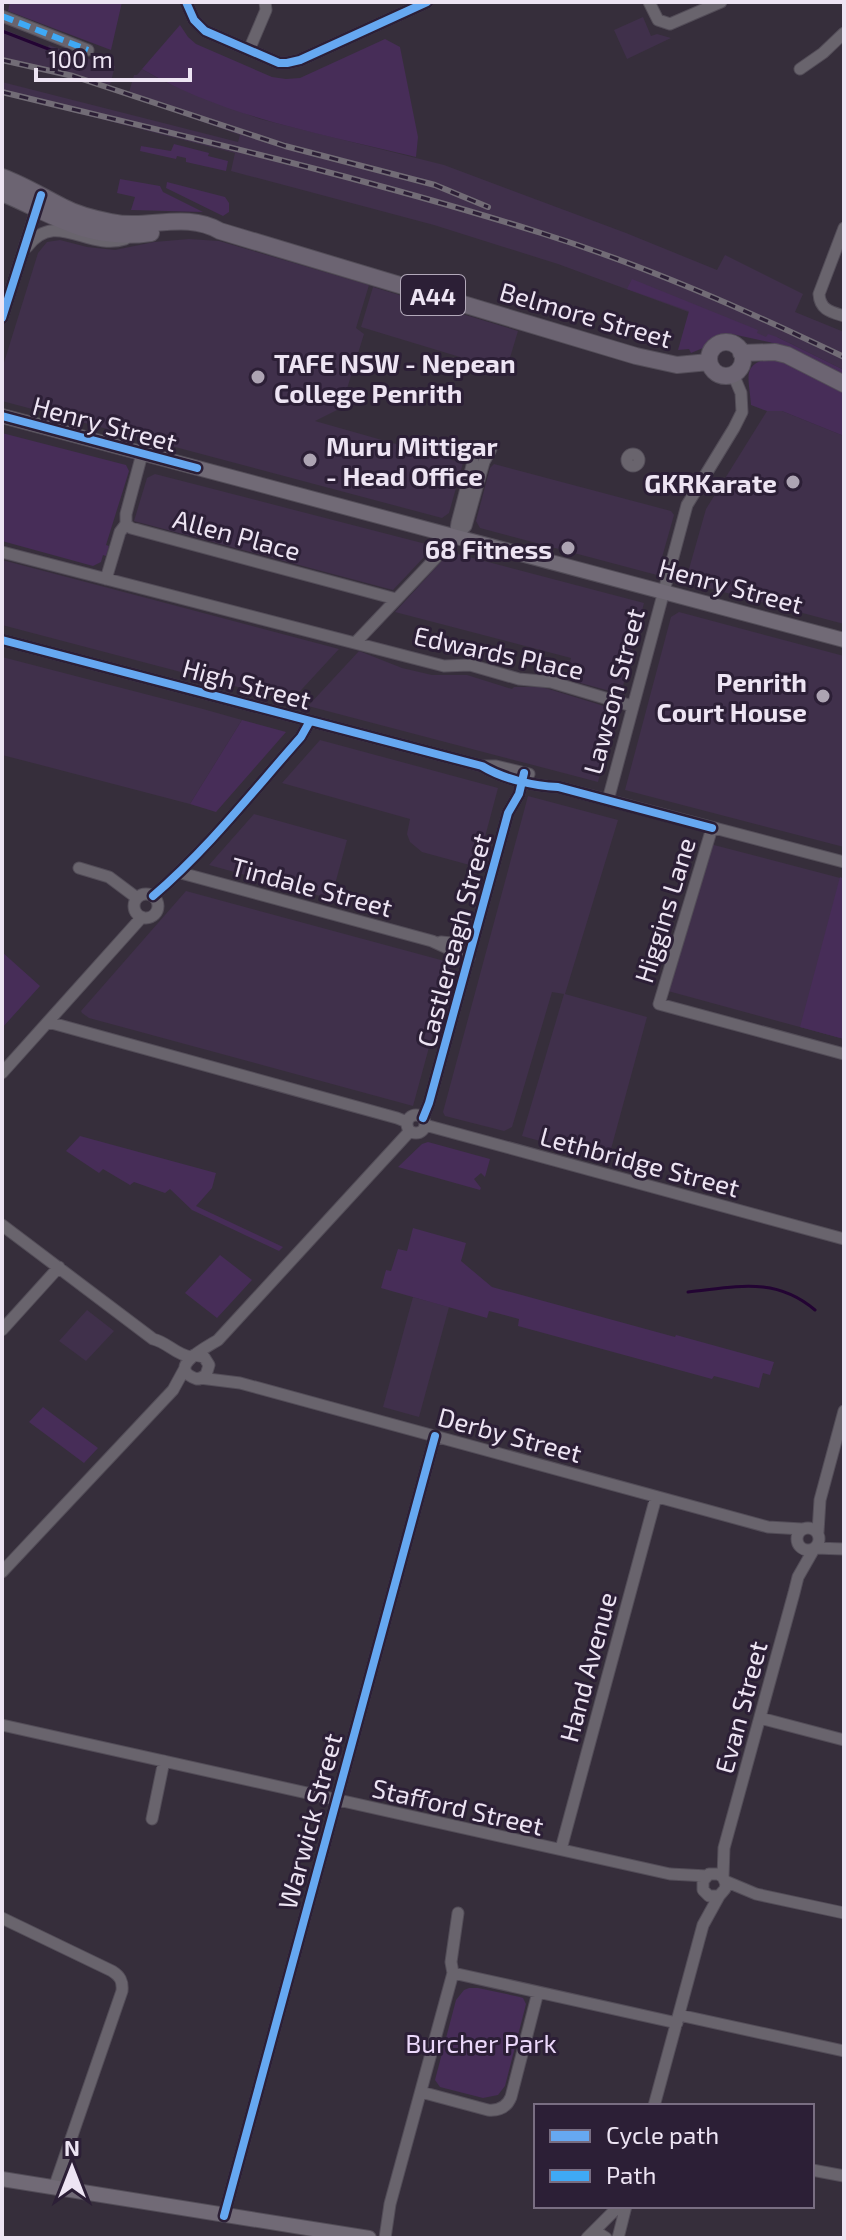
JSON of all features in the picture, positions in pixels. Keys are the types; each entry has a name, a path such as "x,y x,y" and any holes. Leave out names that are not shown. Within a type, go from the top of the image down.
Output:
{"highway":[{"name":"Belmore Street","path":"2,177 81,229 108,235 181,229 220,231"},
{"name":"Belmore Street","path":"2,193 116,223 182,221 208,224 220,231 636,356 677,365 709,362"},
{"path":"709,362 710,351 718,344 729,342 741,353 740,367 733,374"},
{"path":"741,353 775,352 787,355 844,384"},
{"name":"A44","path":"709,362 718,374 733,374"}],"main road":[{"name":"Henry Street","path":"2,416 844,640"},
{"path":"2,2179 335,2236 369,2238"}],"street":[{"path":"186,2 198,26 279,63 293,62 427,2"},
{"path":"249,50 266,10 265,2"},
{"path":"649,2 658,20 670,24 721,2"},
{"path":"2,16 88,50"},
{"path":"800,69 844,33"},
{"path":"2,318 38,202"},
{"path":"844,228 819,294 820,303 844,316"},
{"path":"21,258 33,240 46,231 60,230 109,243 135,235"},
{"path":"829,268 844,248"},
{"name":"Lawson Street","path":"608,800 688,501 742,412 741,393 733,374"},
{"path":"455,537 473,461 472,455 465,449"},
{"path":"2,552 356,642 466,526 484,462 491,449"},
{"path":"106,579 120,532 126,524 142,454"},
{"name":"Allen Place","path":"126,524 131,528 396,599"},
{"name":"High Street","path":"2,640 482,766 496,766 544,786 558,787 844,862"},
{"name":"Edwards Place","path":"356,642 444,666 470,665 519,679 551,682 632,706"},
{"path":"153,896 181,873 301,737 310,721"},
{"name":"Castlereagh Street","path":"424,1122 508,813 508,791 518,776"},
{"name":"Higgins Lane","path":"712,828 660,999 844,1054"},
{"path":"79,868 109,877 137,898"},
{"name":"Tindale Street","path":"181,873 432,941 472,945"},
{"path":"2,1073 142,917 150,917 156,912 158,904 153,896 144,894 137,898 135,909 142,917"},
{"name":"Tindale Street","path":"432,941 469,958"},
{"path":"48,1022 397,1118 408,1127"},
{"path":"2,1572 173,1390 189,1362 218,1340 408,1127 414,1115 424,1122"},
{"name":"Lethbridge Street","path":"424,1122 844,1239"},
{"path":"2,1225 153,1339 179,1354 189,1362 190,1377 199,1379"},
{"path":"2,1330 59,1267"},
{"path":"173,1390 208,1372 218,1340"},
{"path":"189,1362 201,1356 209,1364"},
{"name":"Derby Street","path":"209,1364 215,1371 240,1383"},
{"name":"Derby Street","path":"199,1379 240,1383 768,1527 803,1528"},
{"path":"815,1548 819,1543 820,1500 844,1411"},
{"name":"Warwick Street","path":"224,2216 435,1436"},
{"name":"Hand Avenue","path":"561,1849 656,1497"},
{"path":"820,1500 797,1537 798,1544 808,1550 844,1548"},
{"name":"Derby Street","path":"768,1527 798,1544"},
{"path":"803,1528 810,1527 844,1548"},
{"name":"Evan Street","path":"655,2104 703,1925 718,1883 724,1848 798,1577 798,1544"},
{"name":"Evan Street","path":"798,1577 815,1548"},
{"path":"760,1718 844,1740"},
{"name":"Stafford Street","path":"2,1725 844,1913"},
{"path":"152,1819 164,1761"},
{"name":"Stafford Street","path":"670,1874 709,1896 718,1883"},
{"path":"703,1890 703,1881 718,1883"},
{"name":"Evan Street","path":"703,1890 703,1925"},
{"path":"385,2238 453,1973 451,1962 458,1913"},
{"path":"2,1918 112,1971 122,1983 122,1991 54,2188"},
{"path":"453,1973 844,2051"},
{"path":"421,2092 488,2110 505,2106 511,2097 538,1992"},
{"path":"814,2170 844,2176"},
{"path":"596,2236 617,2208"},
{"path":"618,2238 626,2208"}],"shaded area":[{"path":"643,17 651,36 657,34 671,38 627,59 614,30"},
{"path":"3,21 3,29 48,47 115,66 109,89 2,62"},
{"path":"142,69 165,82 260,119 444,165 717,270 725,255 803,294 795,312 844,332 844,370 777,337 773,343 558,264 434,225 231,171 235,153 2,94 2,82 238,142 240,135 128,96 134,75"},
{"path":"189,239 219,241 369,285 356,328 364,334 341,408 315,421 463,463 449,513 442,518 2,401 2,369 38,253 47,242 60,240 115,250"},
{"path":"373,287 518,331 506,371 361,327"},
{"path":"767,411 782,411 844,436 844,624 693,584 689,569 706,509"},
{"path":"494,464 671,511 674,515 657,575 480,528 476,521 490,468"},
{"path":"155,474 426,544 426,555 393,590 134,521 147,478"},
{"path":"450,552 644,603 621,694 566,679 571,658 395,612"},
{"path":"2,560 339,649 291,701 2,625"},
{"path":"679,612 844,656 844,847 625,790 671,617"},
{"path":"359,651 402,668 432,675 467,675 512,689 542,687 617,710 598,782 308,706"},
{"path":"2,657 242,720 190,804 2,755"},
{"path":"320,740 498,788 477,867 422,852 410,842 407,834 410,819 282,783"},
{"path":"528,796 618,820 565,994 647,1017 608,1160 522,1136 564,994 552,992 512,1127 504,1131 445,1116 443,1112"},
{"path":"254,814 347,840 331,899 209,865"},
{"path":"710,844 844,879 844,1039 668,991"},
{"path":"186,891 452,963 413,1106 89,1018 82,1013"},
{"path":"413,1297 449,1307 419,1417 383,1407"},
{"path":"87,1310 114,1331 86,1361 59,1341"}],"green space":[{"path":"10,2 122,2 111,50 8,11"},
{"path":"180,25 196,44 272,77 286,79 300,78 385,39 400,47 418,137 416,157 241,112 174,86 142,69"},
{"path":"174,144 228,161 226,171 186,162 186,158 177,156 176,159 140,151 141,146 171,151"},
{"path":"120,179 160,186 163,192 203,212 131,210 135,197 117,193"},
{"path":"167,182 225,197 229,212 223,216 166,188"},
{"path":"632,279 758,330 757,333 766,337 768,334 777,337 844,370 844,375 787,346 732,334 716,338 691,353 689,349 678,350 689,311 627,289"},
{"path":"775,357 844,388 844,436 782,411 767,411 751,405 748,378 751,367"},
{"path":"2,433 126,465 129,471 106,545 109,546 106,556 103,555 101,562 93,566 2,541"},
{"path":"242,720 286,732 216,812 190,804"},
{"path":"840,877 844,879 844,1039 800,1027"},
{"path":"2,952 40,986 2,1028"},
{"path":"80,1136 216,1173 212,1188 196,1206 283,1247 279,1251 192,1210 170,1189 165,1193 134,1182 130,1185 103,1169 99,1173 66,1151"},
{"path":"428,1142 490,1159 485,1177 481,1173 474,1179 480,1190 398,1167"},
{"path":"413,1228 466,1243 461,1261 492,1287 774,1362 770,1375 763,1373 759,1388 714,1376 712,1379 518,1326 519,1319 489,1311 487,1318 381,1288 386,1270 391,1271 398,1249 407,1251"},
{"path":"220,1255 252,1280 217,1318 185,1293"},
{"path":"43,1407 98,1448 84,1463 29,1422"},
{"name":"Burcher Park","path":"469,1988 520,1997 526,2004 505,2086 498,2095 483,2098 440,2087 435,2080 456,2000"}],"waterway":[{"path":"2,31 69,57"},
{"path":"688,1292 754,1286 770,1288 800,1299 815,1310"}],"railway":[{"path":"2,60 73,76 285,146 435,185 488,207"},
{"path":"2,92 340,175 541,233 695,290 844,357"}],"marked path":[{"path":"2,16 88,50"}],"cycle path":[{"path":"186,2 194,20 205,31 279,63 300,60 427,2"},
{"path":"2,318 41,195"},
{"path":"2,416 197,468"},
{"path":"2,640 482,766 519,781 558,787 712,828"},
{"path":"153,896 230,819 301,737 310,721"},
{"path":"423,1118 508,813 519,794 524,773"},
{"path":"224,2216 435,1436"}],"place":[{"name":"TAFE NSW - Nepean College Penrith","path":"258,377"},
{"name":"Muru Mittigar - Head Office","path":"310,460"},
{"name":"GKRKarate","path":"793,482"},
{"name":"68 Fitness","path":"568,548"},
{"name":"Penrith Court House","path":"823,696"}]}
